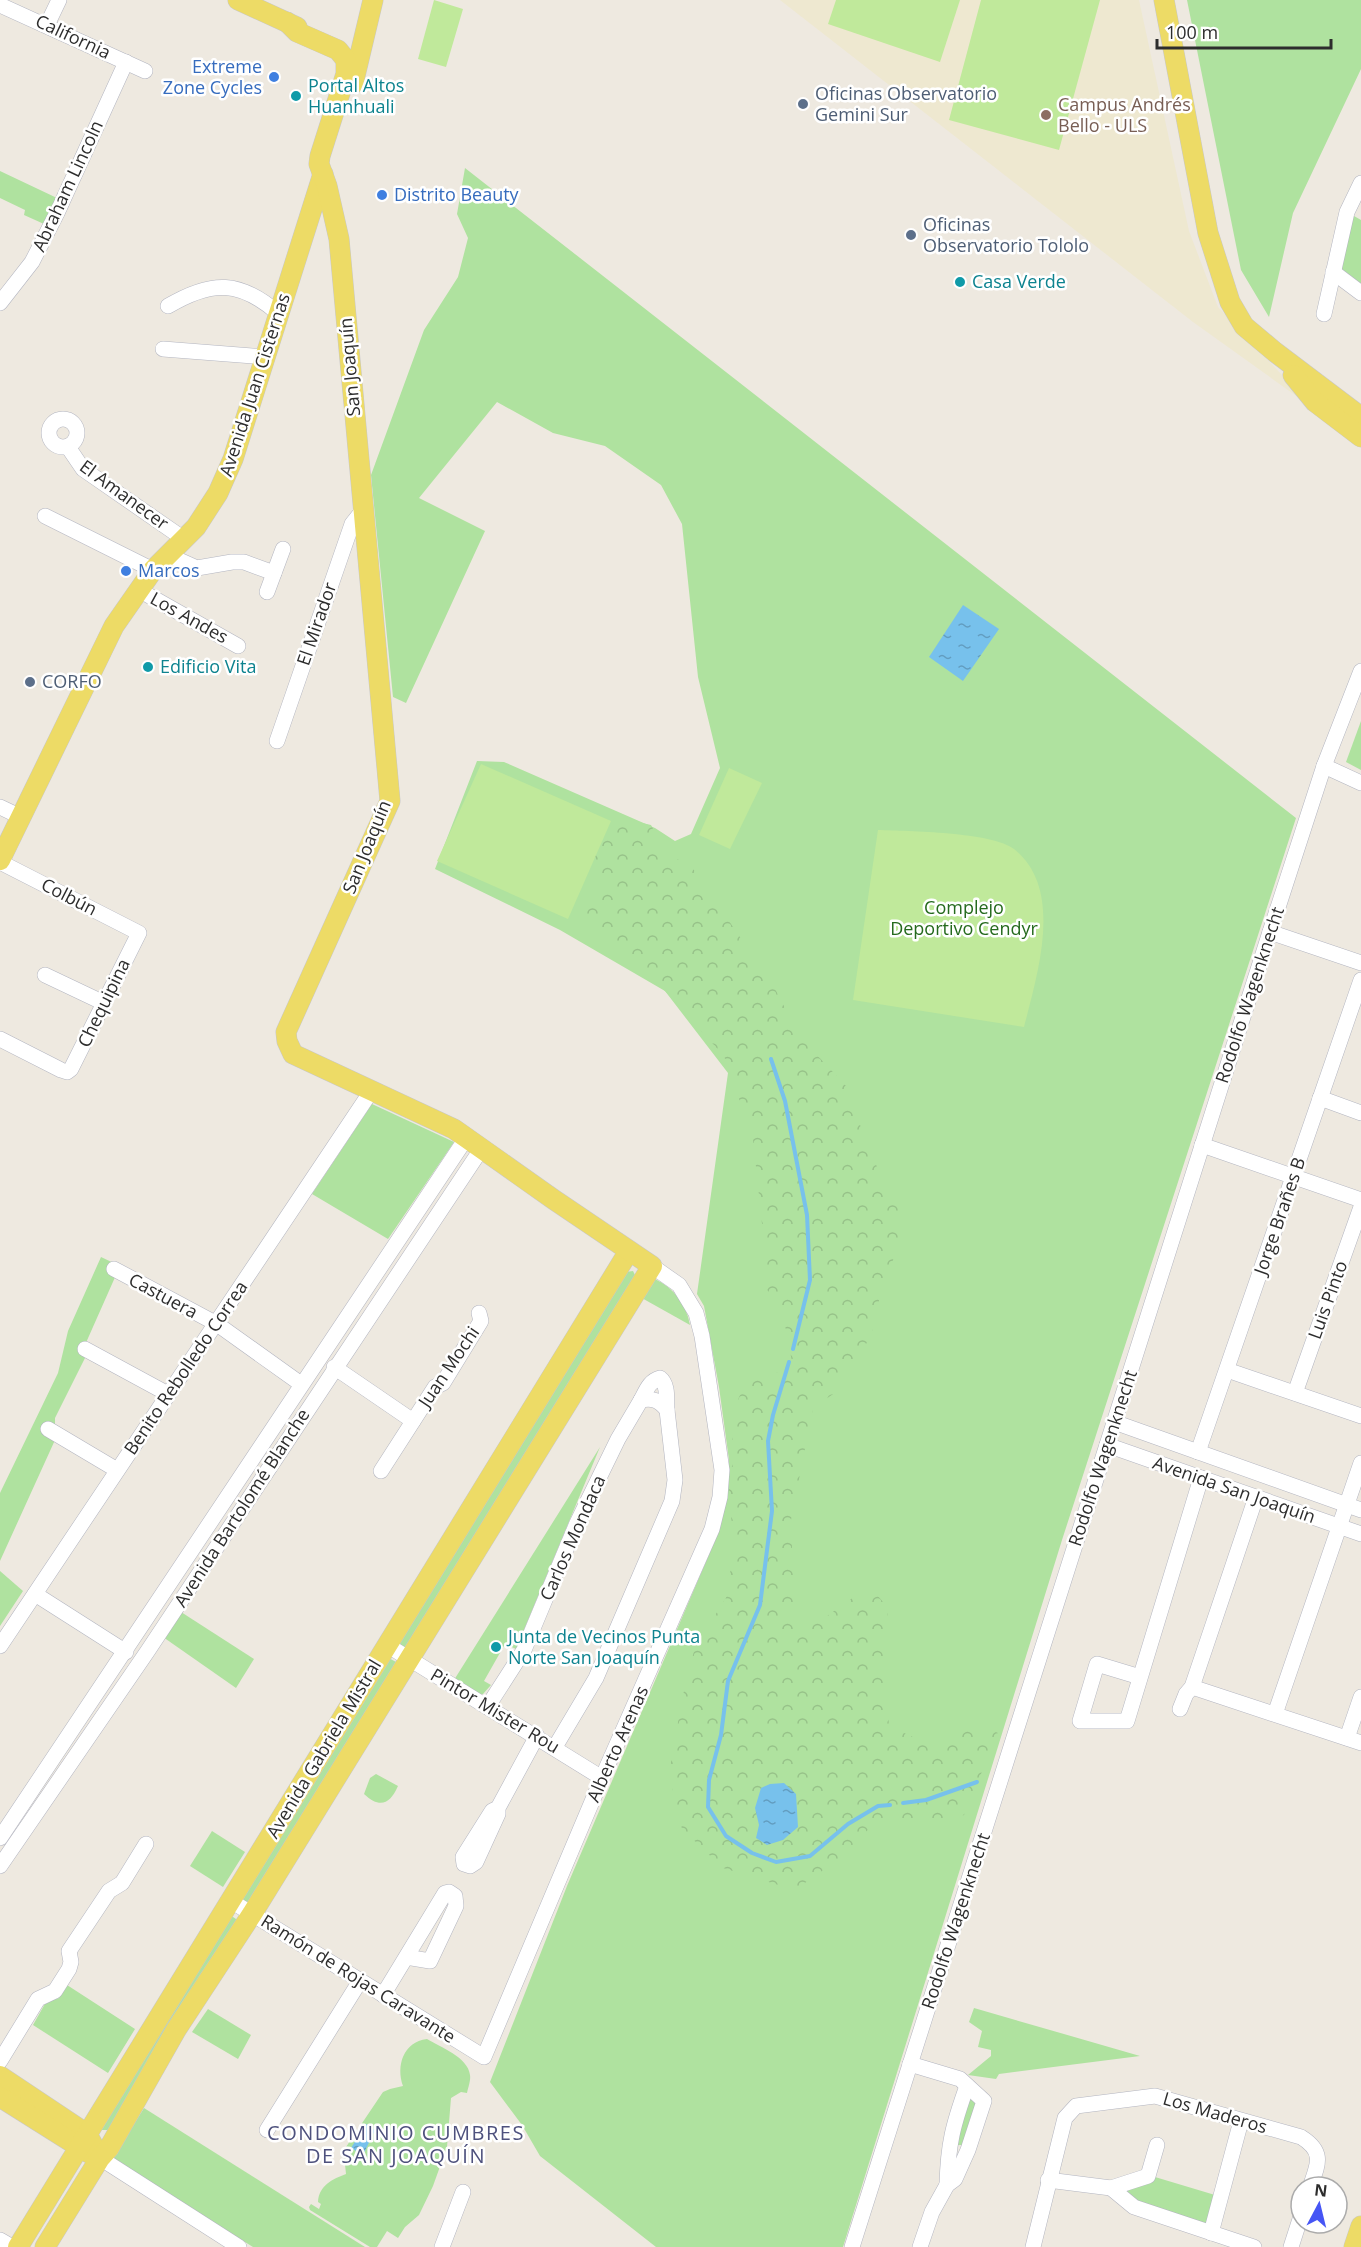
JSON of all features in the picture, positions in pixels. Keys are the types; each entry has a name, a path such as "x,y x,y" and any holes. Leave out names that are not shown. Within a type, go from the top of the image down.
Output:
{"main road":[{"path":"238,0 281,19 353,62"},
{"path":"261,0 281,19"},
{"name":"Avenida Juan Cisternas","path":"0,861 114,626 153,570 196,527 218,493 233,459 322,176 353,62 373,0"},
{"path":"1164,0 1208,233 1221,280 1230,302 1244,326 1361,417"},
{"name":"San Joaquín","path":"322,176 327,186 339,239 390,801 286,1032 287,1041 293,1054 454,1129 652,1266"},
{"path":"1275,352 1315,402 1361,437"},
{"name":"Avenida Gabriela Mistral","path":"18,2247 629,1251"},
{"name":"Avenida Gabriela Mistral","path":"45,2247 100,2158 109,2148 176,2030 252,1914 652,1266"},
{"path":"0,2076 83,2141 100,2158"},
{"path":"0,2097 83,2141"},
{"path":"1354,2247 1361,2226"}],"street":[{"path":"47,25 59,0"},
{"name":"California","path":"0,5 145,71"},
{"name":"Abraham Lincoln","path":"0,303 32,262 58,211 126,62"},
{"path":"1324,314 1347,212 1361,183"},
{"path":"1347,212 1361,220"},
{"path":"1333,272 1361,293"},
{"path":"168,306 181,298 212,288 231,287 243,289 279,314"},
{"path":"163,349 265,357"},
{"name":"El Amanecer","path":"68,447 83,469 184,538"},
{"name":"El Mirador","path":"277,741 352,524 363,510"},
{"path":"45,516 153,570"},
{"path":"267,592 283,549"},
{"path":"168,555 197,568 244,562 274,573"},
{"name":"Los Andes","path":"139,590 238,646"},
{"name":"Rodolfo Wagenknecht","path":"852,2247 1270,932 1324,766 1361,671"},
{"path":"1324,766 1361,783"},
{"path":"0,807 21,817"},
{"name":"Colbún","path":"0,861 139,933"},
{"path":"1270,932 1361,963"},
{"name":"Chequipina","path":"0,1039 67,1072 71,1069 139,933"},
{"path":"45,975 104,1003"},
{"name":"Jorge Brañes B","path":"1198,1452 1361,980"},
{"name":"Benito Rebolledo Correa","path":"0,1646 372,1090"},
{"path":"1320,1098 1361,1113"},
{"name":"Avenida Bartolomé Blanche","path":"0,1866 153,1642 334,1367 475,1143"},
{"name":"Avenida Bartolomé Blanche","path":"0,1838 126,1652 302,1384 475,1143"},
{"path":"1202,1145 1361,1200"},
{"name":"Luis Pinto","path":"1295,1394 1361,1207"},
{"name":"Alberto Arenas","path":"484,2057 602,1778 712,1529 720,1497 722,1470 720,1452 710,1378 696,1313 680,1285 652,1266"},
{"name":"Castuera","path":"114,1269 216,1324 302,1384"},
{"name":"Juan Mochi","path":"381,1471 435,1387 443,1383 481,1321 479,1313"},
{"path":"85,1350 168,1394"},
{"name":"Juan Mochi","path":"334,1367 413,1420"},
{"path":"1227,1370 1361,1416"},
{"name":"Carlos Mondaca","path":"489,1706 524,1650 577,1523 618,1439 648,1386 660,1378 664,1381 666,1389 675,1480 672,1500 596,1678 555,1747"},
{"path":"641,1400 651,1399 660,1402 667,1410"},
{"name":"Avenida San Joaquín","path":"1114,1422 1354,1507"},
{"path":"48,1429 117,1470"},
{"name":"Avenida San Joaquín","path":"1107,1445 1361,1534"},
{"path":"1275,1714 1340,1526 1354,1507 1361,1463"},
{"path":"1140,1677 1097,1664 1080,1721 1127,1721 1201,1478"},
{"path":"1180,1709 1192,1687 1256,1497"},
{"path":"35,1594 126,1652"},
{"name":"Pintor Mister Rou","path":"387,1645 602,1778"},
{"path":"1192,1687 1354,1740 1361,1697"},
{"path":"498,1808 537,1736"},
{"path":"0,2061 38,1999 55,1991 69,1969 71,1962 69,1951 109,1891 122,1883 146,1845"},
{"name":"Ramón de Rojas Caravante","path":"231,1901 484,2057"},
{"path":"383,1995 406,1957"},
{"path":"267,2130 360,1980"},
{"path":"910,2064 960,2079 984,2101 968,2150 955,2179 947,2185 932,2212 920,2247"},
{"path":"947,2185 949,2145 954,2120 967,2086"},
{"name":"Los Maderos","path":"1033,2247 1065,2118 1076,2106 1155,2096 1301,2137 1312,2144 1318,2153 1315,2175"},
{"path":"1211,2233 1241,2121"},
{"path":"949,2145 953,2148 968,2150"},
{"path":"1048,2180 1111,2188 1148,2176 1157,2145"},
{"path":"100,2158 237,2246"},
{"path":"1111,2188 1134,2207 1254,2247"},
{"path":"442,2247 463,2192"},
{"path":"0,2240 12,2247"}],"shaded area":[{"name":"Campus Andrés Bello - ULS","path":"780,0 1139,0 1189,231 1218,307 1313,408 1193,322"}],"green space":[{"path":"434,0 463,9 446,67 418,59"},
{"path":"836,0 960,0 940,62 828,24"},
{"path":"981,0 1100,0 1059,150 949,120"},
{"path":"1187,0 1361,0 1361,69 1293,213 1269,317 1241,270"},
{"name":"Complejo Deportivo Cendyr","path":"465,168 1296,818 1062,1540 843,2247 656,2247 540,2156 522,2125 490,2082 567,1886 720,1529 729,1460 719,1387 704,1306 697,1294 728,1073 665,991 560,930 435,869 477,761 504,762 655,828 675,841 691,834 720,768 698,677 682,524 661,485 605,446 553,433 497,402 419,498 485,531 406,703 393,697 371,475 424,330 458,277 468,238 457,214"},
{"path":"0,171 57,198 44,224 24,215 25,210 0,198"},
{"path":"1347,212 1361,220 1361,293 1333,272"},
{"path":"1361,721 1361,770 1346,762"},
{"path":"481,764 611,821 568,919 437,861"},
{"path":"729,768 762,783 730,849 699,835"},
{"path":"621,818 651,825 667,856 689,863 773,985 800,1037 846,1086 872,1158 903,1211 898,1248 882,1287 871,1336 836,1392 813,1408 791,1520 795,1630 823,1619 862,1591 878,1596 888,1608 884,1662 889,1726 943,1751 975,1723 998,1733 964,1815 943,1823 876,1822 836,1861 795,1890 723,1868 682,1829 669,1774 682,1699 695,1647 726,1598 735,1543 728,1497 733,1458 732,1424 739,1397 753,1374 794,1372 783,1315 766,1288 753,1139 724,1056 665,991 582,917 599,892 593,840"},
{"path":"878,830 949,834 988,839 1014,849 1030,866 1039,886 1043,909 1043,934 1035,983 1024,1027 853,1000"},
{"path":"372,1104 454,1142 388,1239 312,1194"},
{"path":"101,1257 120,1266 81,1354 85,1358 55,1418 55,1440 0,1561 0,1493 58,1373 68,1331"},
{"path":"633,1271 636,1277 406,1649 397,1643 626,1272"},
{"path":"655,1279 678,1297 686,1310 690,1325 640,1297 650,1281"},
{"path":"600,1447 516,1649 505,1644 484,1681 491,1685 483,1694 478,1695 454,1680"},
{"path":"0,1571 23,1591 0,1626"},
{"path":"181,1612 254,1659 236,1688 163,1637"},
{"path":"387,1657 396,1662 249,1904 240,1898"},
{"path":"376,1774 398,1786 392,1797 380,1803 364,1794 370,1778"},
{"path":"212,1831 245,1852 223,1887 190,1866"},
{"path":"230,1915 239,1921 109,2130 102,2130 101,2124"},
{"path":"67,1985 135,2029 108,2073 33,2025 46,2002 59,1998"},
{"path":"974,2008 1140,2056 999,2074 996,2079 968,2075 991,2056 991,2050 978,2047 982,2031 969,2022"},
{"path":"208,2009 251,2035 238,2059 192,2032"},
{"path":"427,2039 453,2053 464,2063 470,2077 467,2093 461,2092 451,2098 447,2147 433,2186 419,2215 405,2227 398,2238 387,2231 377,2247 370,2247 310,2210 309,2207 311,2204 319,2209 321,2204 318,2202 319,2196 324,2187 346,2174 344,2155 346,2147 383,2092 403,2086 400,2071 403,2056 407,2050 419,2041"},
{"path":"970,2098 977,2100 964,2145 957,2145 957,2119"},
{"path":"144,2108 365,2247 253,2247 112,2159"},
{"path":"1155,2177 1215,2195 1206,2228 1135,2204 1119,2188"}],"water":[{"path":"963,605 999,629 963,681 929,657"},
{"path":"784,1783 796,1794 798,1827 783,1840 767,1845 756,1838 759,1825 755,1808 761,1788 770,1784"},
{"path":"366,2124 375,2130 363,2155 351,2148"}],"waterway":[{"path":"771,1059 785,1101 807,1215 810,1280 793,1349"},
{"path":"789,1362 773,1415 768,1441 772,1511 760,1605 728,1681 721,1735 709,1780 708,1807 726,1836 752,1853 776,1862 810,1856 848,1824 878,1806 890,1805"},
{"path":"903,1803 926,1800 977,1782"}],"place":[{"name":"Extreme Zone Cycles","path":"274,77"},
{"name":"Portal Altos Huanhuali","path":"296,96"},
{"name":"Oficinas Observatorio Gemini Sur","path":"803,104"},
{"name":"Campus Andrés Bello - ULS","path":"1046,115"},
{"name":"Distrito Beauty","path":"382,195"},
{"name":"Oficinas Observatorio Tololo","path":"911,235"},
{"name":"Casa Verde","path":"960,282"},
{"name":"Marcos","path":"126,571"},
{"name":"Edificio Vita","path":"148,667"},
{"name":"CORFO","path":"30,682"},
{"name":"Junta de Vecinos Punta Norte San Joaquín","path":"496,1647"}],"district":[{"name":"CONDOMINIO CUMBRES DE SAN JOAQUÍN","path":"396,2144"}]}
